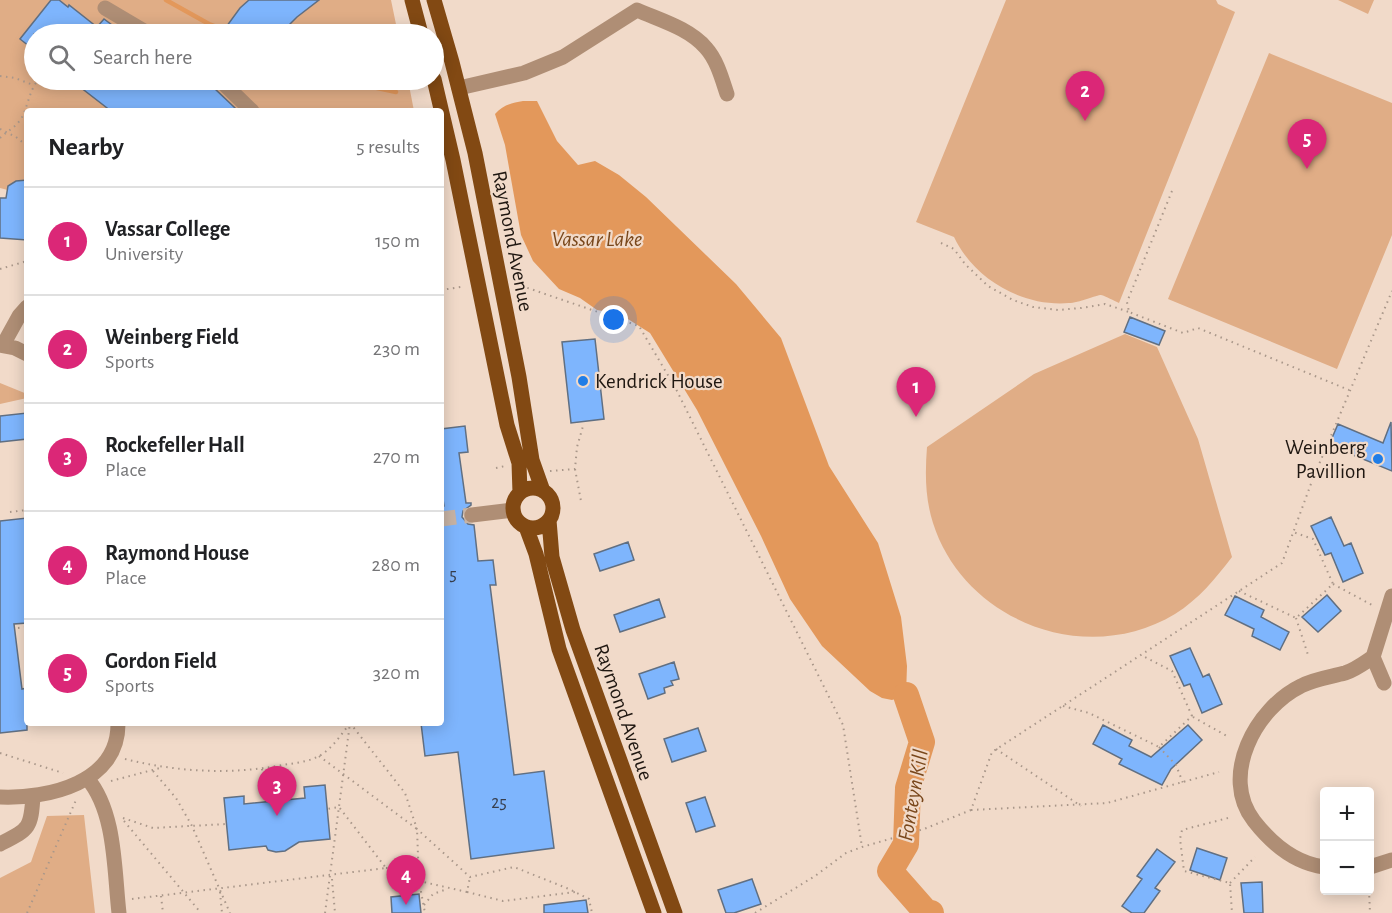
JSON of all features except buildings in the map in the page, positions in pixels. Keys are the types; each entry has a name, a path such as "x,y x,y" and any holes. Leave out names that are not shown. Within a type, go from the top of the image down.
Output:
{"main road":[{"path":"412,0 418,24"},
{"name":"Raymond Avenue","path":"434,0 441,24"},
{"name":"Raymond Avenue","path":"444,35 475,153 519,377 532,460 543,491 548,495 553,507 549,520 552,557 573,630 675,913"},
{"name":"Raymond Avenue","path":"436,90 439,108"},
{"name":"Raymond Avenue","path":"445,147 474,263 507,425 519,463 520,493 513,510 517,520 526,527 536,554 559,649 654,913"},
{"path":"520,493 531,488 543,491"},
{"path":"526,527 536,528 549,520"}],"street":[{"path":"459,88 524,73 563,57 640,5 693,37 706,48 717,67 727,94"},
{"path":"105,8 132,24"},
{"path":"230,90 249,108"},
{"path":"24,310 2,345 24,353"},
{"path":"487,328 508,323"},
{"path":"472,515 513,510"},
{"path":"1320,866 1298,860 1280,849 1251,817 1240,793 1242,761 1249,740 1259,724 1284,697 1301,686 1347,672 1373,657 1385,639 1392,596"},
{"path":"1373,657 1388,686"},
{"path":"1347,672 1388,686"},
{"path":"0,797 33,796 69,786 87,778 105,764 112,753 117,726"},
{"path":"87,778 102,800 109,823 119,913"},
{"path":"0,844 28,828 31,821 33,796"},
{"path":"1374,866 1392,860"}],"path":[{"path":"0,76 24,82"},
{"path":"25,108 31,90"},
{"path":"0,138 12,130 24,112"},
{"path":"0,129 24,145"},
{"path":"1129,312 1127,302 1172,191"},
{"path":"941,243 954,249 965,264 988,286 1013,300 1033,307 1058,310 1105,304 1183,333 1198,328 1349,390"},
{"path":"0,269 24,262"},
{"path":"517,284 639,326 676,389 843,725 862,847"},
{"path":"444,289 461,286"},
{"path":"970,810 992,752 1282,563 1349,390 1392,291"},
{"path":"581,501 575,469 577,447 583,426"},
{"path":"547,472 575,469"},
{"path":"10,512 24,510"},
{"path":"1293,532 1313,539 1333,584 1372,604"},
{"path":"1296,618 1333,584"},
{"path":"1239,591 1296,618 1309,658"},
{"path":"18,628 24,627"},
{"path":"1141,655 1172,671 1192,716 1227,736"},
{"path":"1063,706 1089,713 1159,747 1176,765 1183,783"},
{"path":"1159,747 1192,716"},
{"path":"124,759 161,768 209,772 262,769 306,761 319,756 338,740 348,726"},
{"path":"325,913 350,726"},
{"path":"352,726 405,793 417,830 419,881 425,913"},
{"path":"996,749 1081,806"},
{"path":"0,753 63,773"},
{"path":"319,756 417,830 470,877"},
{"path":"111,781 161,768"},
{"path":"262,769 266,802"},
{"path":"153,771 176,798 192,826 230,913"},
{"path":"755,913 815,876 832,861 862,847 924,830 970,810 1107,803 1219,772"},
{"path":"27,913 72,805 76,800 82,799"},
{"path":"327,809 339,807"},
{"path":"339,807 386,868"},
{"path":"201,913 120,817 153,828 226,824"},
{"path":"1228,818 1182,830 1180,839 1184,871 1230,883"},
{"path":"1232,913 1230,883 1255,857"},
{"path":"470,877 514,867 589,899 592,913"},
{"path":"129,900 386,868 406,869 419,881 503,901 575,892"},
{"path":"331,874 335,913"},
{"path":"467,892 470,877"},
{"path":"219,888 222,913"},
{"path":"424,905 433,894 450,888"},
{"path":"1369,895 1370,913"},
{"path":"161,896 163,913"}],"shaded area":[{"path":"0,0 391,0 396,24 24,24 24,90 410,90 413,108 24,108 24,194 0,188"},
{"path":"1006,0 1216,0 1218,4 1235,12 1119,303 1101,295 1073,303 1051,303 1017,295 1001,287 974,266 954,237 916,222"},
{"path":"1338,0 1374,0 1368,14"},
{"path":"1269,53 1392,103 1392,235 1337,369 1168,299"},
{"path":"1125,334 1157,347 1198,439 1232,557 1199,595 1175,614 1140,630 1104,636 1067,635 1032,625 1000,609 971,586 949,557 933,523 928,504 927,447 1034,374"},
{"path":"0,383 24,393 24,399 0,404"},
{"path":"84,815 95,913 0,913 0,878 31,862 47,816"}],"water":[{"name":"Vassar Lake","path":"523,101 537,101 557,141 578,165 595,161 619,175 646,197 736,284 781,338 829,466 878,543 901,617 907,666 906,695 892,700 882,698 870,691 822,646 790,599 697,410 650,333 620,314 597,310 580,298 559,289 533,261 521,235 505,145 495,114 501,108"}],"waterway":[{"name":"Fonteyn Kill","path":"166,0 209,24"},
{"name":"Fonteyn Kill","path":"387,90 396,92"},
{"name":"Fonteyn Kill","path":"906,695 922,742 908,788 906,844 890,871 926,912 931,913"}],"tunnel":[{"path":"444,519 472,515"}],"place":[{"name":"Weinberg Field","path":"1085,121"},
{"name":"Gordon Field","path":"1307,169"},
{"name":"Kendrick House","path":"583,381"},
{"name":"Vassar College","path":"916,417"},
{"name":"Weinberg Pavillion","path":"1378,459"},
{"name":"Rockefeller Hall","path":"277,816"},
{"name":"Raymond House","path":"406,905"}]}
